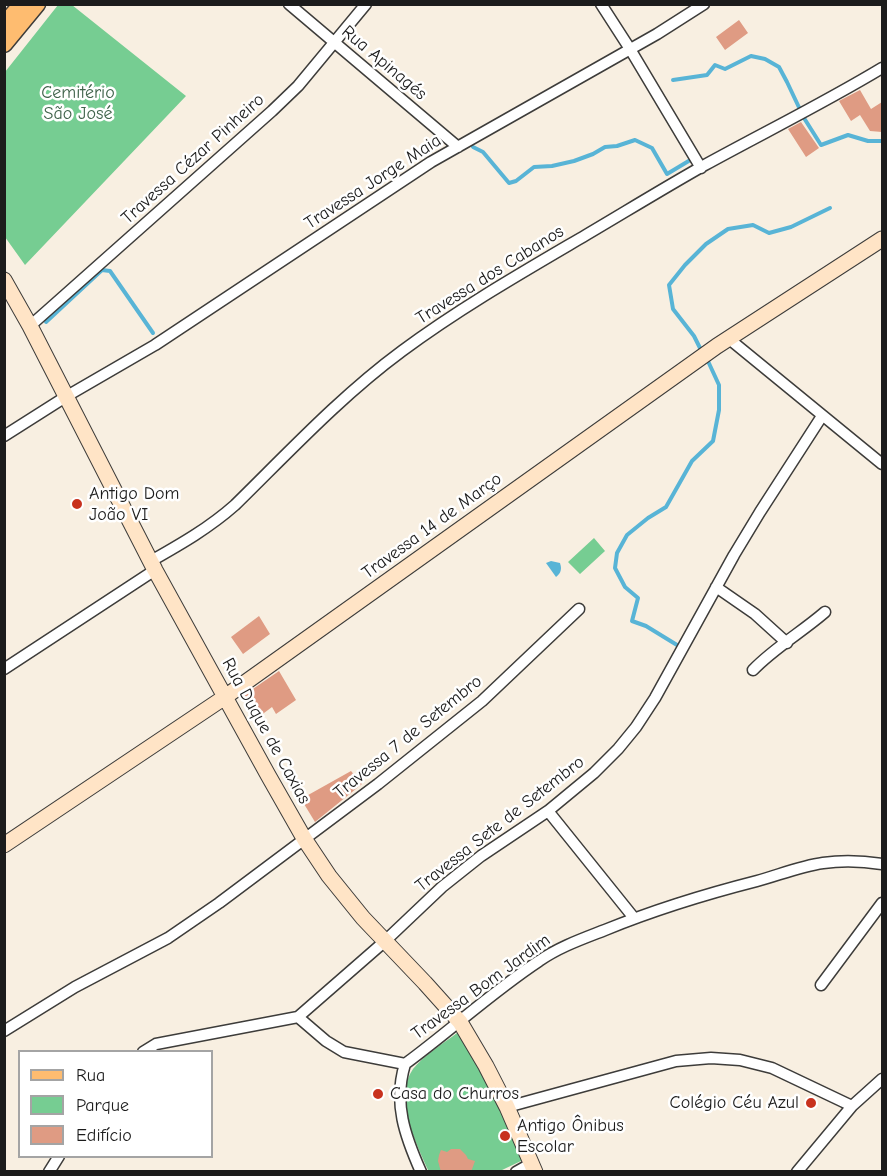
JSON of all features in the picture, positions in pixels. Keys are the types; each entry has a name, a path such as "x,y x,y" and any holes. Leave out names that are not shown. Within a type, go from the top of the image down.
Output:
{"main road":[{"path":"4,25 22,4"},
{"path":"4,44 37,4"}],"street":[{"name":"Rua Apinagés","path":"289,4 458,147"},
{"name":"Travessa Cézar Pinheiro","path":"30,326 272,111 298,86 366,4"},
{"path":"601,4 701,168"},
{"name":"Travessa Jorge Maia","path":"4,436 155,345 431,162 630,49 704,4"},
{"name":"Travessa dos Cabanos","path":"4,669 221,518 349,395 391,360 453,316 512,278 701,168 882,68"},
{"name":"Travessa 14 de Março","path":"4,845 225,698 728,338 882,239"},
{"name":"Rua Duque de Caxias","path":"4,280 67,396 153,565 305,840 336,885 384,942 425,983 459,1022 486,1066 534,1167"},
{"path":"728,338 882,464"},
{"name":"Travessa Sete de Setembro","path":"298,1017 461,872 548,812 618,749 655,698 760,512 822,416"},
{"path":"716,587 755,614 787,643"},
{"name":"Travessa 7 de Setembro","path":"4,1031 75,987 176,932 305,840 482,700 579,609"},
{"path":"753,670 825,612"},
{"path":"548,812 634,918"},
{"name":"Travessa Bom Jardim","path":"298,1017 326,1041 344,1052 405,1064 540,960 569,944 634,918 821,863 848,861 882,864"},
{"path":"820,985 882,903"},
{"path":"146,1050 156,1044 298,1017"},
{"path":"507,1107 676,1061 711,1058 740,1059 772,1068 852,1106"},
{"path":"405,1064 399,1089 401,1118 421,1172"},
{"path":"797,1172 852,1106 882,1079"},
{"path":"49,1172 58,1158"},
{"path":"516,1172 534,1167"}],"green space":[{"name":"Cemitério São José","path":"58,5 72,5 186,96 25,265 5,237 5,72"},
{"path":"594,538 605,551 580,574 568,562"},
{"path":"457,1033 482,1066 523,1160 500,1171 429,1172 413,1134 406,1107 407,1081 417,1064"}],"water":[{"path":"551,561 560,563 561,571 556,577 546,563"}],"building":[{"path":"739,20 748,33 725,50 716,37"},
{"path":"860,90 871,109 882,102 882,132 870,131 860,115 851,121 839,101"},
{"path":"801,122 819,148 806,157 788,129"},
{"path":"259,616 270,634 243,654 231,637"},
{"path":"279,671 296,700 276,714 272,707 256,719 244,695"},
{"path":"351,771 362,784 315,822 301,799"},
{"path":"451,1149 460,1149 468,1159 475,1161 471,1172 441,1172 438,1161 441,1150 447,1152"}],"waterway":[{"path":"673,80 707,75 715,65 725,69 751,56 765,59 779,67 804,118 821,145 848,135 868,141 882,141"},
{"path":"473,147 483,152 509,183 516,181 534,167 574,161 605,147 635,140 652,148 667,174 692,159"},
{"path":"700,348 694,336 673,309 669,285 685,265 706,244 728,229 753,225 769,233 791,227 830,208"},
{"path":"46,322 102,270 110,271 153,333"},
{"path":"677,645 646,626 632,621 638,598 625,587 615,568 617,553 627,535 666,507 692,461 713,441 719,410 719,385 707,359"}],"place":[{"name":"Antigo Dom João VI","path":"77,504"},
{"name":"Casa do Churros","path":"378,1094"},
{"name":"Colégio Céu Azul","path":"811,1103"},
{"name":"Antigo Ônibus Escolar","path":"505,1136"}]}
